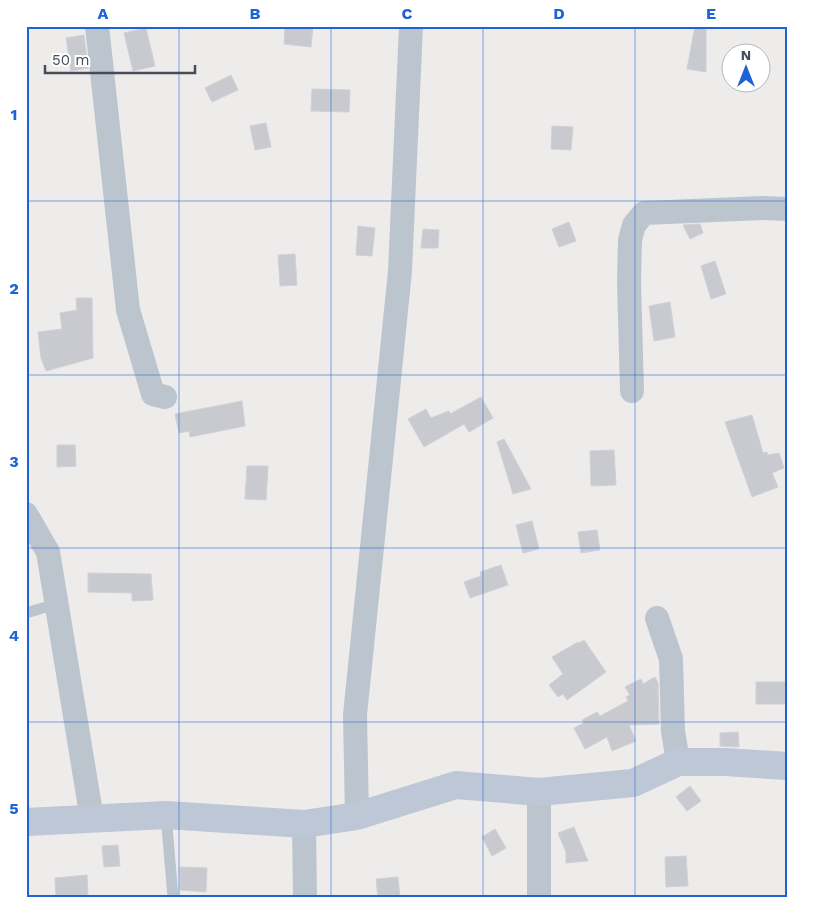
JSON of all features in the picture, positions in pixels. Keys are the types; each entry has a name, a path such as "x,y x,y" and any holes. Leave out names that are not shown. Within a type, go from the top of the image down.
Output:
{"street":[{"path":"97,26 128,310 154,394 165,397"},
{"path":"357,816 354,715 400,271 411,26"},
{"path":"632,391 629,282 630,240 634,225 644,213 762,208 788,209"},
{"path":"26,514 48,552 92,819"},
{"path":"657,618 671,659 673,731 678,762"},
{"path":"26,822 166,814 304,824 357,816 456,785 539,792 633,783 678,762 725,762 788,766"},
{"path":"539,792 539,897"},
{"path":"304,824 305,897"}],"lane":[{"path":"26,614 56,604"},
{"path":"166,814 173,897"}],"building":[{"path":"285,26 313,26 311,47 284,44"},
{"path":"695,26 706,26 706,72 687,69"},
{"path":"146,28 155,66 133,71 124,33"},
{"path":"84,35 88,68 71,71 66,38"},
{"path":"231,75 238,90 212,102 205,88"},
{"path":"312,89 350,90 349,112 311,111"},
{"path":"266,123 271,147 255,150 250,126"},
{"path":"552,126 573,127 571,150 551,149"},
{"path":"569,222 576,241 559,247 552,229"},
{"path":"700,224 703,233 690,239 683,225"},
{"path":"358,226 375,228 372,256 356,255"},
{"path":"423,229 439,230 438,248 421,248"},
{"path":"295,254 297,285 280,286 278,255"},
{"path":"715,261 726,294 711,299 701,266"},
{"path":"76,298 92,298 93,358 46,371 41,358 38,332 62,329 60,313 77,310"},
{"path":"670,302 675,337 654,341 649,306"},
{"path":"481,397 493,418 469,432 464,424 424,447 408,419 426,409 431,418 449,411 450,414"},
{"path":"242,401 245,426 190,437 189,431 179,433 175,414"},
{"path":"752,415 763,453 767,452 768,455 779,453 784,468 772,473 778,487 752,497 725,422"},
{"path":"504,439 531,489 513,494 497,442"},
{"path":"57,445 75,445 76,466 57,467"},
{"path":"614,450 616,485 591,486 590,451"},
{"path":"247,466 268,466 266,500 245,499"},
{"path":"532,521 539,549 523,553 516,525"},
{"path":"597,530 600,550 581,553 578,532"},
{"path":"501,565 508,585 470,598 464,582 481,576 480,572"},
{"path":"88,573 151,574 153,600 132,601 132,593 88,592"},
{"path":"584,640 606,672 567,700 563,694 558,697 549,685 563,674 552,657"},
{"path":"655,677 658,683 659,724 629,725 636,741 612,751 607,737 585,749 574,728 584,723 582,720 597,712 600,716 628,701 626,697 630,695 625,687 641,679 643,684"},
{"path":"756,682 788,682 788,704 756,704"},
{"path":"738,732 739,747 720,746 720,733"},
{"path":"690,786 701,801 687,811 676,797"},
{"path":"574,827 588,861 566,863 566,852 558,833"},
{"path":"495,829 506,848 492,856 482,837"},
{"path":"118,845 120,866 104,867 102,846"},
{"path":"686,856 688,886 666,887 665,857"},
{"path":"180,867 207,868 206,892 180,890"},
{"path":"87,875 88,896 56,897 55,878"},
{"path":"398,877 400,897 378,897 376,879"}]}
